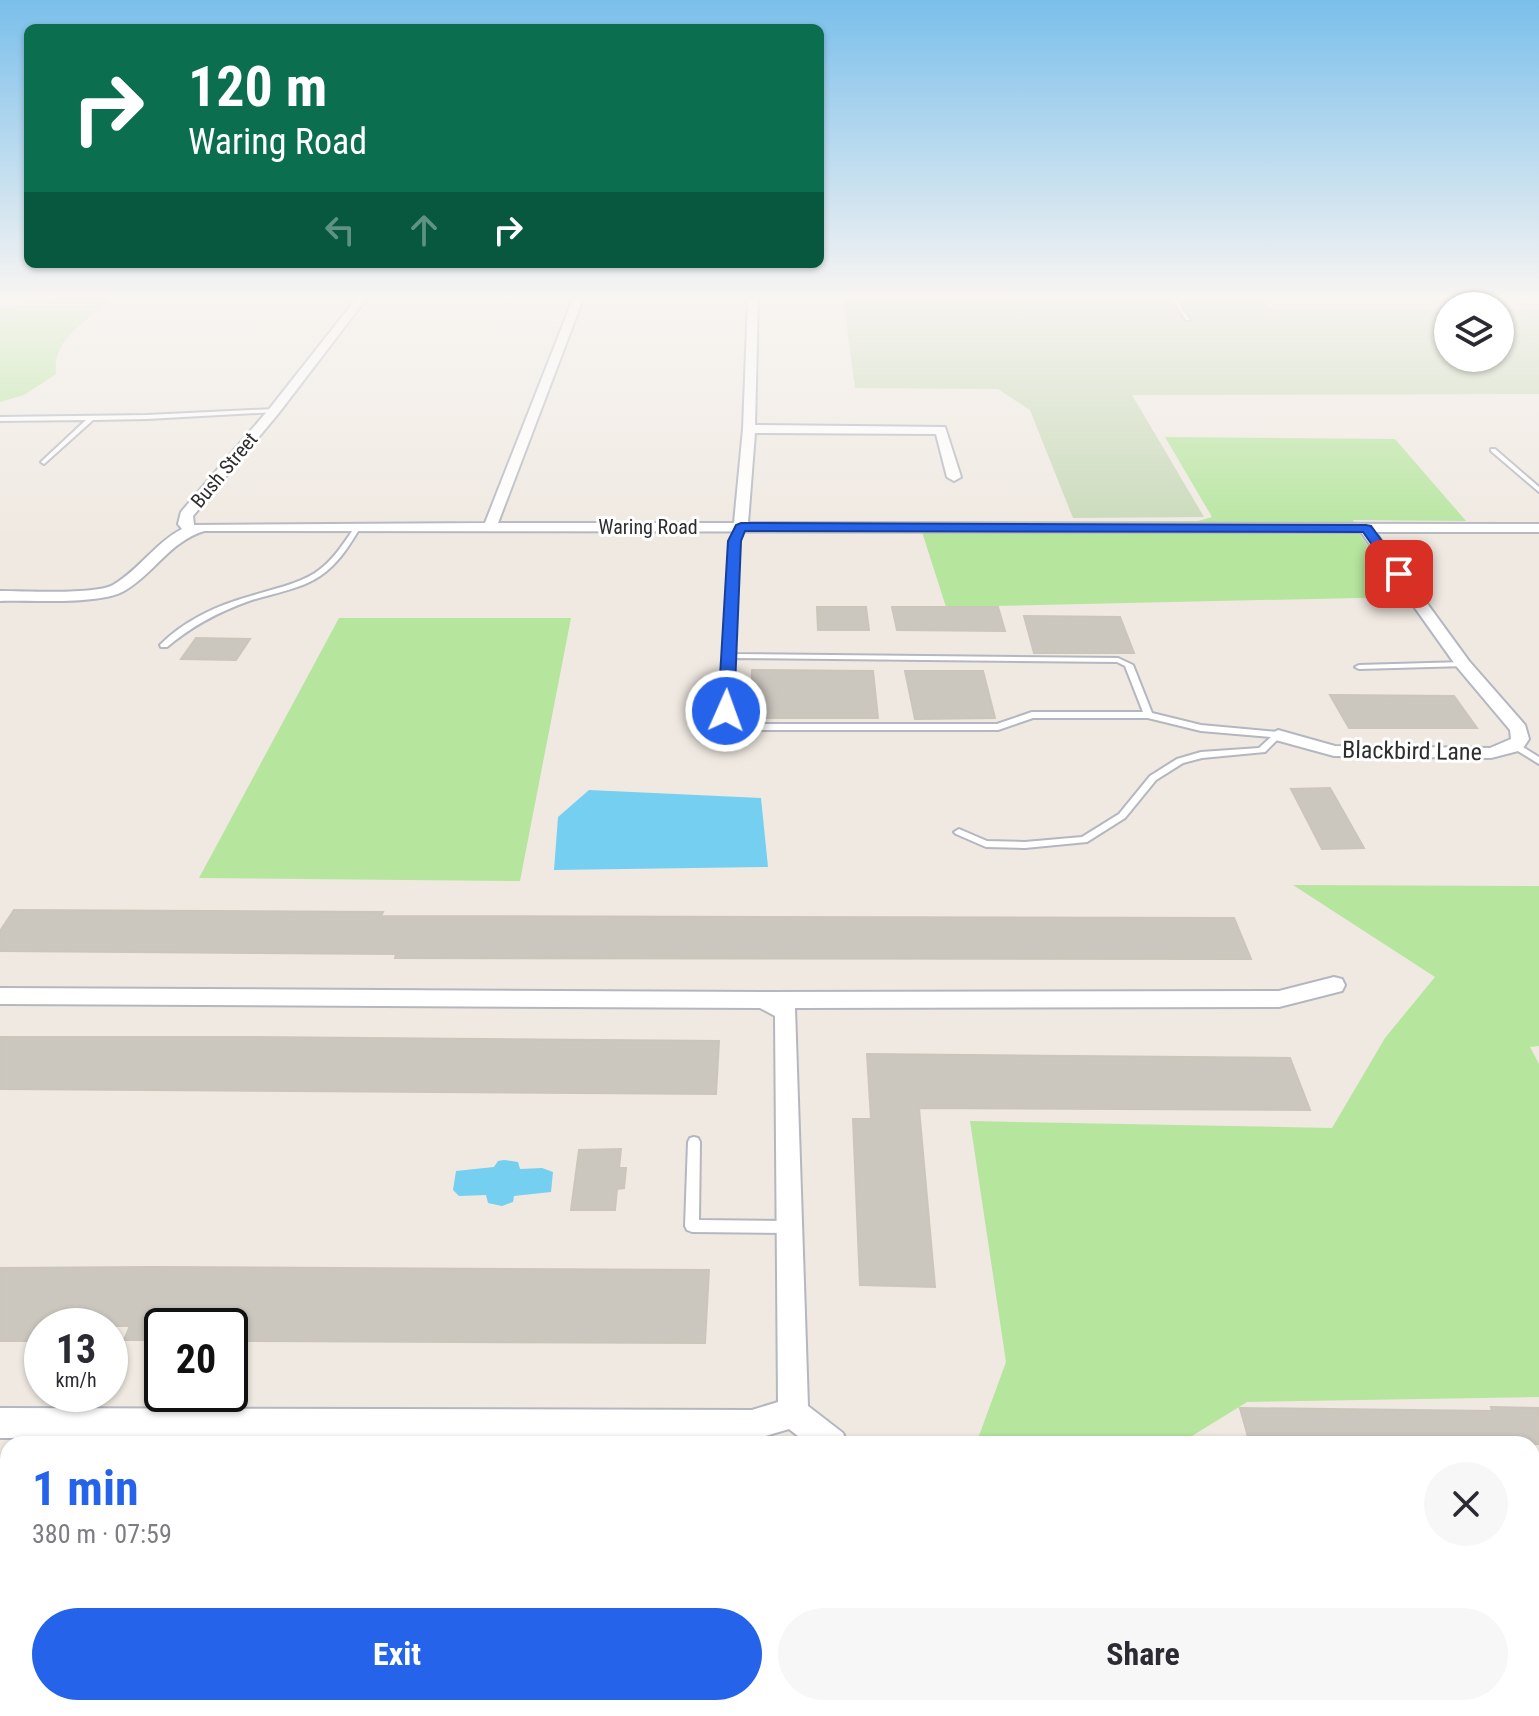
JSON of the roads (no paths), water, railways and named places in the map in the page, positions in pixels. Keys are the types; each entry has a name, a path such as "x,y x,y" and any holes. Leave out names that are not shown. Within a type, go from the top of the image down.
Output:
{"street":[{"name":"Bush Street","path":"0,596 96,595 116,590 174,536 190,529 185,524 186,515 299,379"},
{"path":"490,527 547,379"},
{"path":"741,527 751,379"},
{"path":"749,429 941,430 954,477"},
{"name":"Waring Road","path":"190,529 1539,528"},
{"name":"Blackbird Lane","path":"1278,735 1334,751 1491,753 1516,746 1520,739 1519,729 1463,664 1366,529"},
{"path":"0,996 1279,999 1334,985"},
{"path":"764,1000 786,1012 793,1413"},
{"path":"0,1423 752,1425 793,1413"},
{"path":"793,1413 822,1436"}],"lane":[{"path":"0,419 274,411"},
{"path":"44,462 91,418"},
{"path":"1493,450 1539,490"},
{"path":"741,527 734,541 728,656 726,711 732,719 760,727 998,727 1032,715 1148,715 1201,728 1278,735"},
{"path":"164,645 183,629 226,606 318,575 338,557 357,528"},
{"path":"728,656 1118,660 1129,665 1148,715"},
{"path":"1359,667 1463,664"},
{"path":"959,832 986,844 1025,845 1084,840 1122,816 1153,778 1180,761 1201,755 1262,750 1278,735"},
{"path":"1516,746 1539,761"},
{"path":"694,1142 692,1226 790,1227"}],"water":[{"path":"589,790 761,798 768,867 554,870 558,817"},
{"path":"498,1161 518,1162 520,1169 542,1168 553,1172 551,1192 514,1196 513,1202 502,1206 488,1203 486,1195 459,1196 453,1190 456,1171 494,1167"}]}
